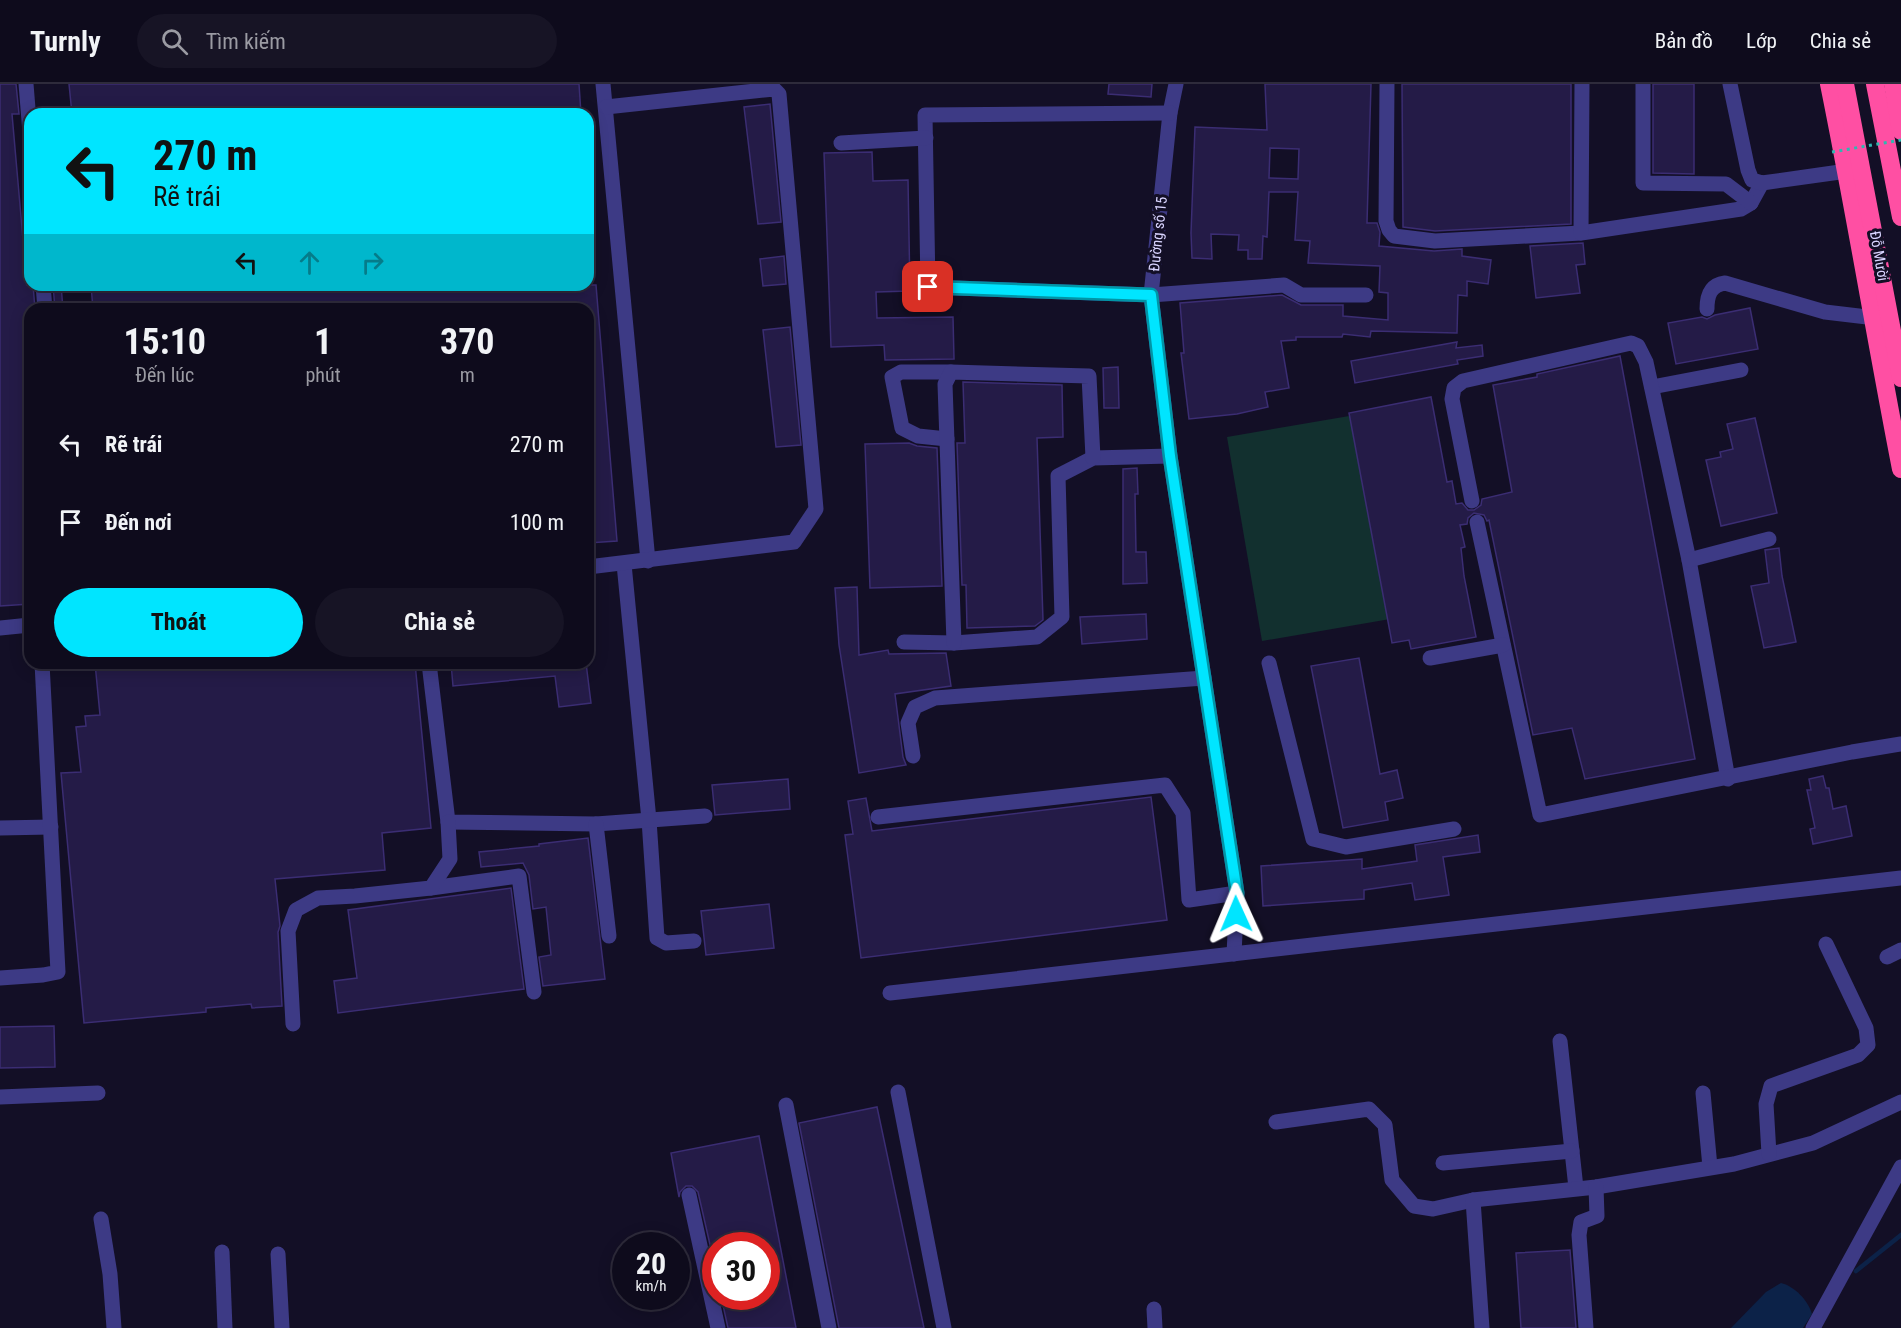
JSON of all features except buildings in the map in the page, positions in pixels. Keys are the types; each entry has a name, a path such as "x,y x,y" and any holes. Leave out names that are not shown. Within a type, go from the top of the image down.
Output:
{"highway":[{"name":"Đỗ Mười","path":"1829,84 1881,319 1901,378"},
{"name":"Đỗ Mười","path":"1845,84 1901,469"},
{"name":"Đỗ Mười","path":"1875,84 1901,217"},
{"path":"1893,84 1901,131"}],"street":[{"path":"26,84 28,108"},
{"path":"603,84 648,561"},
{"name":"Đường số 15","path":"1176,84 1170,113 1151,295 1170,456 1237,893 1234,954"},
{"path":"1387,84 1386,221 1394,236 1435,242 1581,233 1741,209 1751,203 1762,183"},
{"path":"1581,233 1582,84"},
{"path":"1643,84 1643,183 1726,184 1751,203"},
{"path":"1730,84 1752,180 1762,183 1847,171"},
{"path":"594,566 794,542 816,509 779,94 774,88 606,107"},
{"path":"1170,113 925,115 928,287 1151,295 1284,285 1301,295 1366,296"},
{"path":"841,143 926,138"},
{"path":"1707,309 1707,298 1711,289 1718,284 1725,283 1825,312 1881,319"},
{"path":"1472,501 1452,399 1454,388 1463,381 1631,343 1638,346 1642,352 1652,387 1689,560 1728,778"},
{"path":"1652,387 1741,370"},
{"path":"947,439 918,436 902,428 892,377 901,372 1089,376 1093,458"},
{"path":"951,372 945,384 954,643"},
{"path":"904,642 954,643 1037,637 1062,617 1058,476 1093,458 1170,456"},
{"path":"1477,522 1540,815 1901,744"},
{"path":"1689,560 1769,539"},
{"path":"624,564 649,820 657,938 666,943 694,941"},
{"path":"0,628 24,626"},
{"path":"1430,658 1503,645"},
{"path":"1269,663 1313,839 1346,847 1454,829"},
{"path":"0,978 58,972 42,669"},
{"path":"430,669 448,822 450,859 431,888"},
{"path":"913,756 908,723 915,707 935,698 1204,678"},
{"path":"878,817 1165,785 1183,813 1189,900 1237,893"},
{"path":"448,822 596,824 705,816"},
{"path":"596,824 609,936"},
{"path":"0,828 51,827"},
{"path":"293,1024 288,931 296,910 318,898 356,897 519,876 534,992"},
{"path":"890,993 1901,878"},
{"path":"1769,1154 1766,1104 1771,1086 1858,1055 1868,1045 1866,1028 1826,944"},
{"path":"1887,957 1901,950"},
{"path":"1560,1041 1576,1188"},
{"path":"898,1092 944,1328"},
{"path":"0,1097 98,1093"},
{"path":"1703,1093 1710,1167"},
{"path":"1276,1122 1369,1109 1385,1125 1392,1180 1414,1206 1432,1209 1473,1200 1596,1187 1734,1164 1813,1143 1901,1102"},
{"path":"786,1106 829,1328"},
{"path":"1443,1163 1572,1151"},
{"path":"1813,1328 1901,1167"},
{"path":"1586,1328 1579,1235 1581,1222 1597,1216 1596,1187"},
{"path":"689,1195 718,1328"},
{"path":"1473,1200 1482,1328"},
{"path":"101,1219 110,1274 114,1328"},
{"path":"222,1252 225,1328"},
{"path":"278,1254 282,1328"},
{"path":"1154,1309 1155,1328"}],"path":[{"path":"1832,152 1901,140"}],"green space":[{"path":"1361,414 1396,618 1262,641 1227,437"}],"water":[{"path":"1781,1283 1795,1290 1810,1309 1812,1314 1803,1328 1731,1328 1766,1292"}],"waterway":[{"path":"1856,1271 1901,1235"}],"route":[{"path":"928,287 1151,295 1170,456 1237,893 1236,914"}]}
